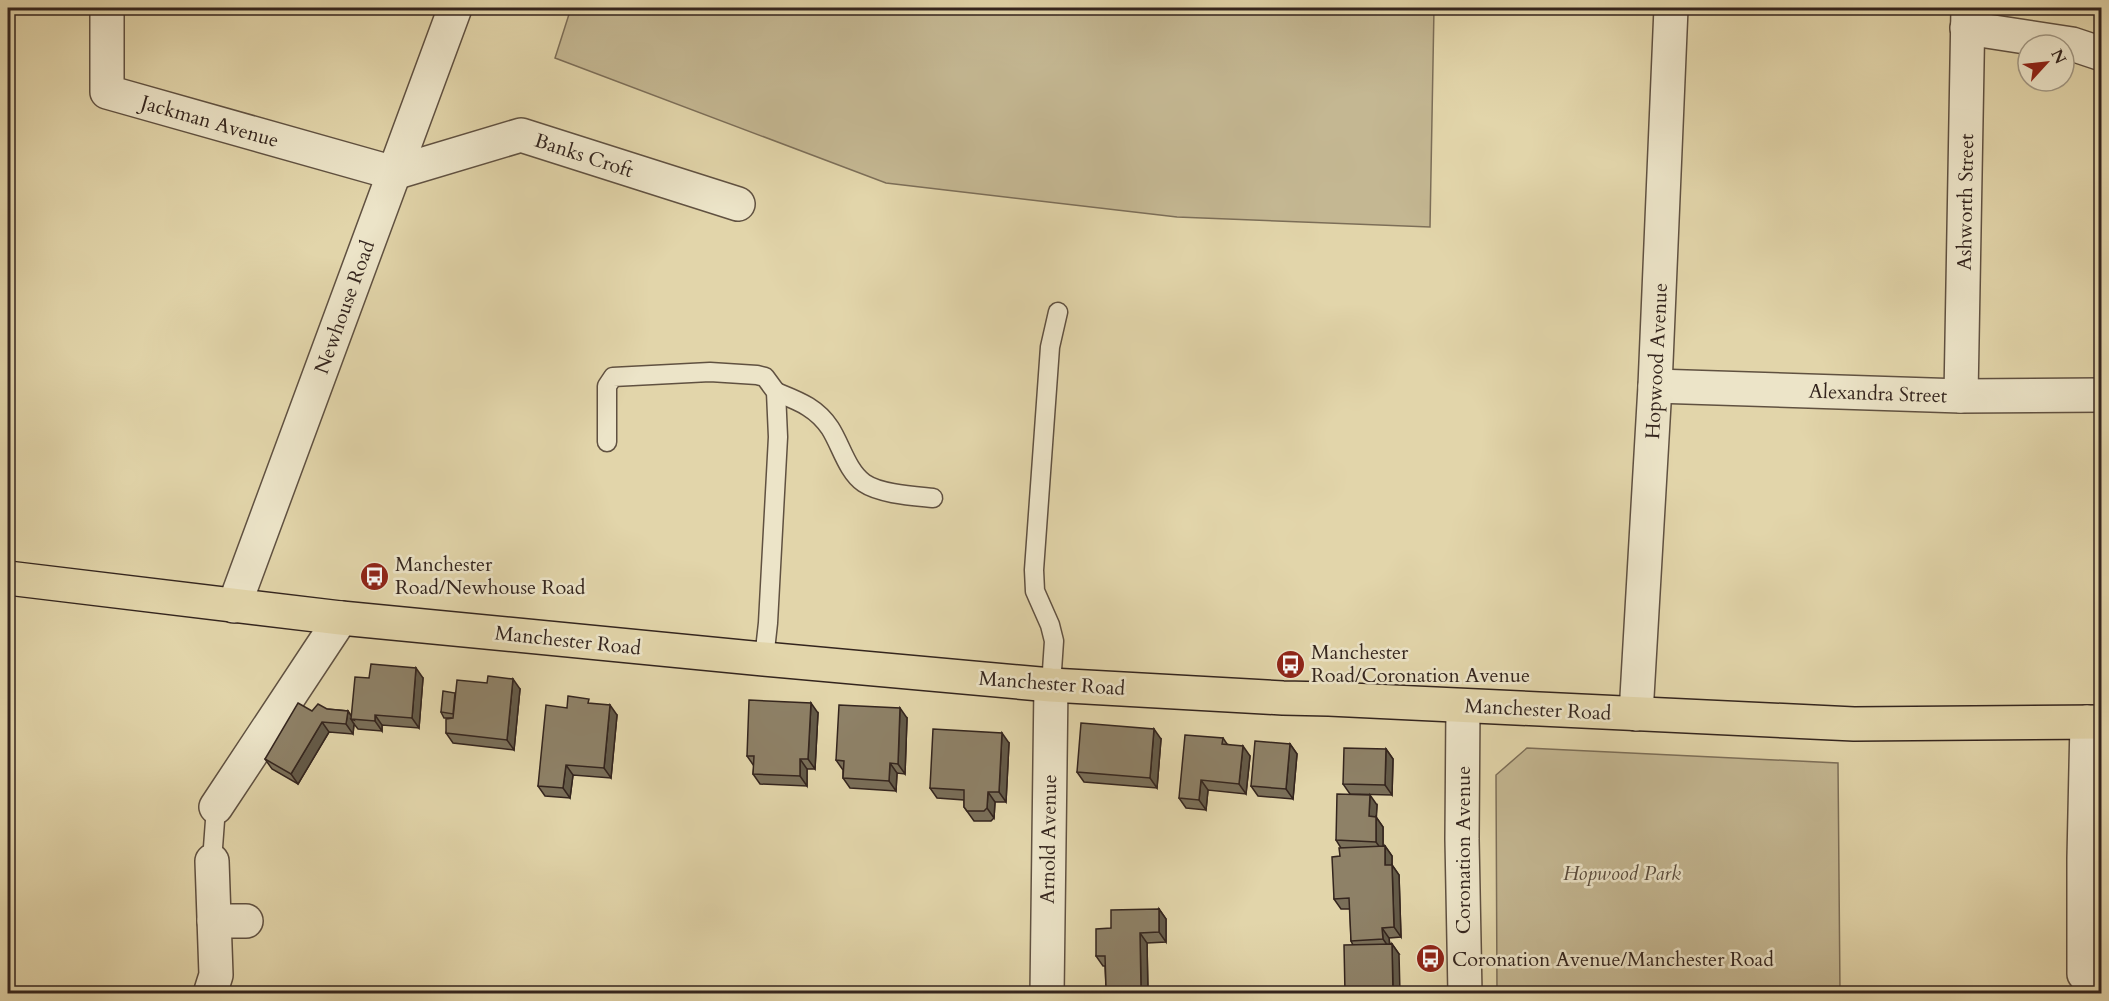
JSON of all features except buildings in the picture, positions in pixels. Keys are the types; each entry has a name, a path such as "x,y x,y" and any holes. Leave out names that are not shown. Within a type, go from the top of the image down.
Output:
{"main road":[{"name":"Manchester Road","path":"8,578 340,618 1051,685 1854,724 2094,722"}],"street":[{"name":"Jackman Avenue","path":"107,8 107,92 394,172"},
{"name":"Newhouse Road","path":"234,606 455,8"},
{"name":"Hopwood Avenue","path":"1636,714 1655,386 1671,8"},
{"path":"1967,18 2072,44 2102,54"},
{"name":"Ashworth Street","path":"1961,396 1967,18"},
{"name":"Banks Croft","path":"394,172 521,135 738,204"},
{"name":"Alexandra Street","path":"1655,386 1961,396 2102,395"},
{"path":"216,807 340,618"},
{"name":"Arnold Avenue","path":"1047,993 1051,685"},
{"name":"Coronation Avenue","path":"1463,705 1462,839 1465,993"},
{"path":"2093,974 2094,722"},
{"path":"210,993 216,975 212,861"},
{"path":"214,921 246,921"}],"lane":[{"path":"1051,685 1054,641 1050,625 1035,591 1034,570 1050,347 1058,312"},
{"path":"607,442 607,386 613,377 710,372 757,375 765,377 777,392 808,405 829,427 851,468 864,483 891,493 933,498"},
{"path":"764,659 778,437 777,392"},
{"path":"212,861 216,807"}],"green space":[{"path":"571,8 1434,8 1430,227 1177,217 886,183 555,58"},
{"name":"Hopwood Park","path":"1527,748 1838,763 1840,993 1497,993 1496,775"}],"place":[{"name":"Manchester Road/Newhouse Road","path":"374,576"},
{"name":"Manchester Road/Coronation Avenue","path":"1290,664"},
{"name":"Coronation Avenue/Manchester Road","path":"1431,959"}]}
